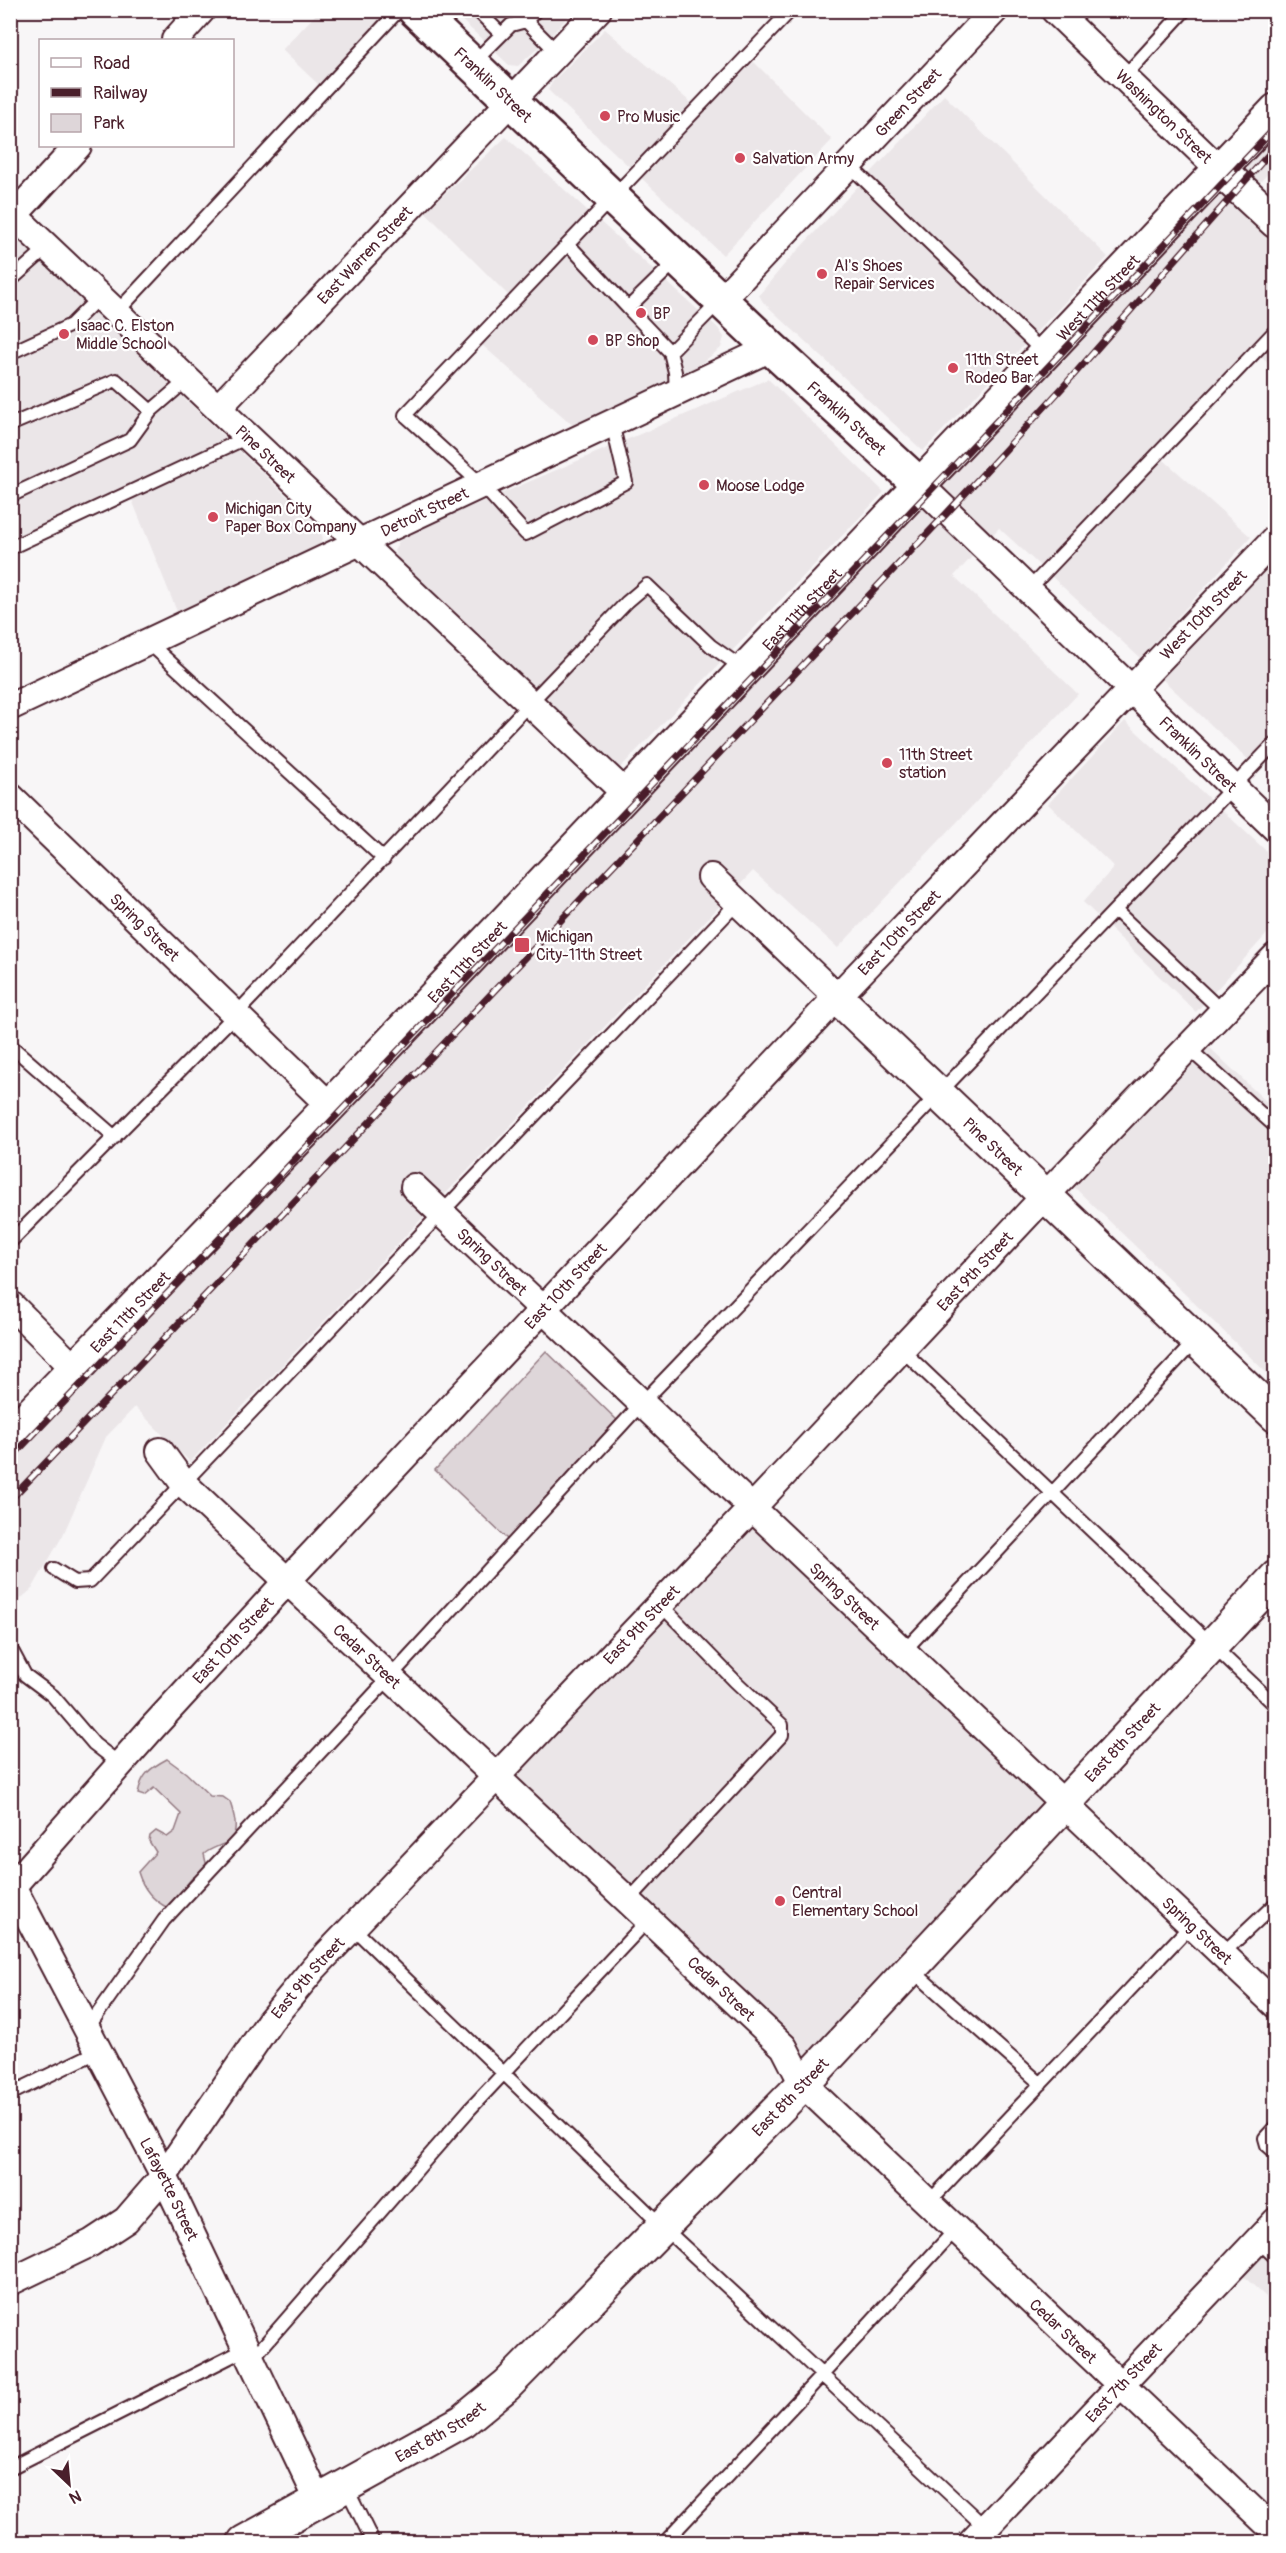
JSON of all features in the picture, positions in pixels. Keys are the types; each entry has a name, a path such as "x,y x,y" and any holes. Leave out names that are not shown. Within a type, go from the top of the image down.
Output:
{"main road":[{"name":"Franklin Street","path":"420,14 771,348 920,485"}],"street":[{"path":"176,39 202,10"},
{"name":"Green Street","path":"721,300 995,10"},
{"name":"Washington Street","path":"1054,10 1275,222"},
{"name":"East Warren Street","path":"218,408 558,53 593,12"},
{"name":"West 11th Street","path":"920,485 1275,110"},
{"path":"12,214 77,147"},
{"name":"Pine Street","path":"12,214 626,794"},
{"name":"Detroit Street","path":"10,707 771,348"},
{"name":"Franklin Street","path":"920,485 1275,829"},
{"name":"East 11th Street","path":"10,1435 330,1106 920,485"},
{"name":"West 10th Street","path":"1132,690 1275,538"},
{"name":"East 10th Street","path":"11,1886 288,1580 837,997 1132,690"},
{"name":"Spring Street","path":"10,796 330,1106"},
{"name":"Pine Street","path":"711,877 1275,1416"},
{"name":"East 9th Street","path":"10,2282 91,2242 126,2220 164,2176 270,2021 314,1968 1275,956"},
{"name":"Spring Street","path":"414,1187 1275,2005"},
{"path":"10,1304 75,1369"},
{"name":"Cedar Street","path":"160,1451 184,1484 784,2047 803,2084 1275,2532"},
{"name":"East 8th Street","path":"244,2542 463,2421 507,2385 803,2084 1275,1576"},
{"name":"Lafayette Street","path":"11,1886 164,2176 319,2502"},
{"name":"East 7th Street","path":"979,2535 1275,2221"}],"lane":[{"path":"477,10 501,34"},
{"path":"471,64 511,25 526,21 537,10"},
{"path":"612,423 626,482 526,534 482,484 405,415 791,10"},
{"path":"1124,77 1185,10"},
{"path":"514,11 558,53"},
{"path":"10,353 71,325 108,304 420,14"},
{"path":"849,165 1045,354"},
{"path":"568,244 670,352 675,372 676,393"},
{"path":"10,281 48,247"},
{"path":"628,308 677,259"},
{"path":"670,352 721,300"},
{"path":"1028,590 1275,330"},
{"path":"10,496 130,440 151,411 188,379"},
{"path":"10,425 106,382 116,380 151,411"},
{"path":"10,548 248,437"},
{"path":"10,1242 235,1015 627,602 647,585 711,646 745,670"},
{"path":"148,642 384,859"},
{"path":"87,2029 164,1920 642,1403 1275,742"},
{"path":"54,1569 75,1582 90,1581 738,902"},
{"path":"1115,910 1222,1011"},
{"path":"10,1045 115,1137"},
{"path":"1188,1048 1275,1127"},
{"path":"903,1652 1196,1340"},
{"path":"901,1349 1275,1706"},
{"path":"628,1901 782,1735 782,1725 735,1681 660,1604"},
{"path":"10,1647 25,1675 53,1696 94,1744 120,1764"},
{"path":"1222,1954 1275,1903"},
{"path":"10,2468 249,2354 504,2073 648,1920"},
{"path":"928,2203 1191,1925"},
{"path":"352,1927 663,2227 822,2375 979,2535"},
{"path":"910,1968 1041,2084"},
{"path":"10,2094 99,2051"},
{"path":"1275,2126 1265,2138 1267,2145 1275,2153"},
{"path":"665,2542 956,2229"},
{"path":"1257,2240 1275,2258"},
{"path":"346,2487 373,2542"}],"shaded area":[{"path":"319,11 371,11 383,22 321,87 282,50"},
{"path":"452,11 573,11 547,40 518,66 509,65"},
{"path":"605,29 703,113 754,62 832,140 723,255 548,90 553,81"},
{"path":"944,95 1108,257 923,451 763,302 759,295 783,266"},
{"path":"1275,114 1275,166 1238,206 1275,242 1275,369 1256,351 1157,454 1251,537 1140,658 999,528 954,576 1078,694 838,948 753,871 190,1462 135,1407 106,1437 63,1535 32,1589 11,1607 11,1445"},
{"path":"506,137 718,328 724,337 721,348 698,366 576,428 473,337 510,297 425,212"},
{"name":"Isaac C. Elston Middle School","path":"10,232 317,525 323,538 315,552 178,614 126,485 11,539"},
{"path":"768,379 884,492 620,768 400,561 394,551 399,541 449,516"},
{"path":"1275,555 1275,742 1254,765 1160,677"},
{"path":"1125,721 1275,859 1275,925 1196,1012 1083,902 1114,867 1048,804"},
{"path":"1207,1045 1275,1110 1275,1381 1073,1186"},
{"path":"755,1518 1051,1798 805,2056 509,1776"},
{"path":"1275,2240 1275,2305 1243,2276"}],"green space":[{"path":"546,1351 619,1422 508,1540 435,1470"},
{"path":"167,1759 210,1796 223,1797 230,1802 235,1827 232,1838 228,1842 204,1854 207,1867 201,1874 192,1878 168,1908 149,1893 138,1872 156,1852 149,1841 150,1836 156,1831 167,1837 175,1831 181,1814 154,1788 144,1796 138,1794 141,1782 147,1773"}],"railway":[{"path":"10,1459 1276,127"},
{"path":"125,1380 948,512 1063,387 1276,146"},
{"path":"10,1500 130,1375"}],"place":[{"name":"Pro Music","path":"605,116"},
{"name":"Salvation Army","path":"740,158"},
{"name":"Al's Shoes Repair Services","path":"822,274"},
{"name":"BP","path":"641,313"},
{"name":"Isaac C. Elston Middle School","path":"64,334"},
{"name":"BP Shop","path":"593,340"},
{"name":"11th Street Rodeo Bar","path":"953,368"},
{"name":"Moose Lodge","path":"704,485"},
{"name":"Michigan City Paper Box Company","path":"213,517"},
{"name":"11th Street station","path":"887,763"},
{"name":"Michigan City-11th Street","path":"522,945"},
{"name":"Central Elementary School","path":"780,1901"}]}
